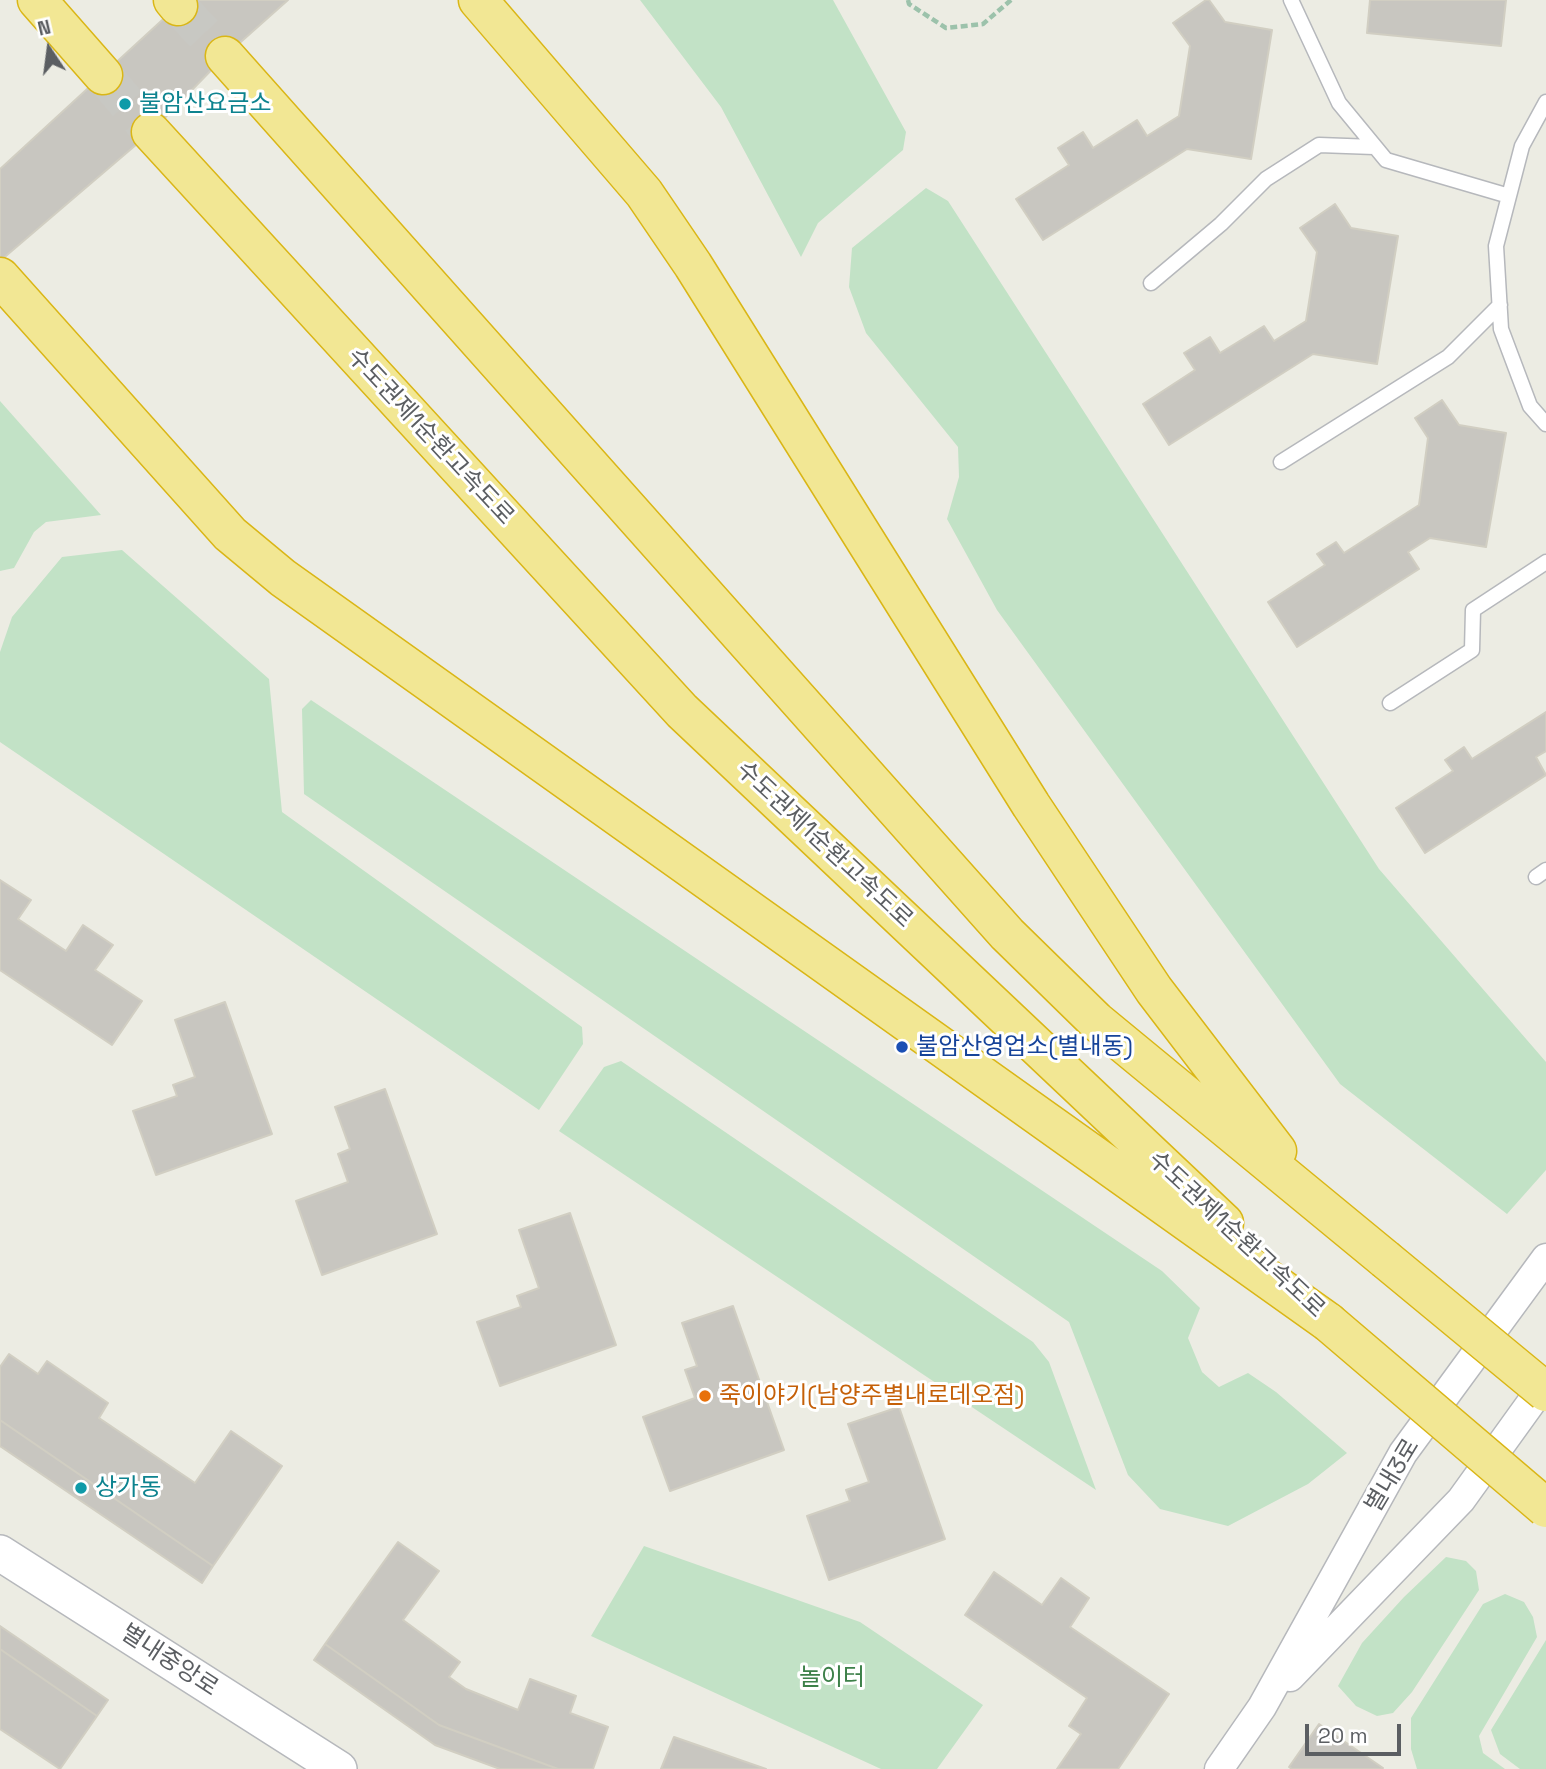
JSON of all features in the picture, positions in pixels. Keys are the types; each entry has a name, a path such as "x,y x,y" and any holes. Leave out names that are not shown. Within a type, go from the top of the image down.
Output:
{"highway":[{"path":"37,0 103,75"},
{"path":"478,0 644,193 700,276 1031,805 1154,990 1275,1149 1385,1259"},
{"path":"225,56 1007,934 1096,1021 1546,1392"},
{"name":"수도권제1순환고속도로","path":"151,132 682,711 1328,1322 1546,1508"},
{"path":"0,277 230,534 282,578 1328,1322"}],"street":[{"name":"별내3로","path":"1219,1769 1262,1707 1403,1453 1546,1258"},
{"name":"별내3로","path":"1262,1707 1461,1500 1546,1382"},
{"name":"별내중앙로","path":"0,1553 339,1769"}],"lane":[{"path":"1291,0 1339,103 1386,160 1509,196"},
{"path":"1546,102 1522,146 1496,246 1501,329 1530,405 1546,424"},
{"path":"1151,283 1221,223 1266,179 1318,145 1374,147"},
{"path":"1281,462 1448,357 1500,305"},
{"path":"1390,703 1472,650 1473,610 1546,562"}],"path":[{"path":"908,0 909,4 946,28 983,24 1011,0"}],"green space":[{"path":"640,0 833,0 906,132 903,150 818,223 801,257 721,107"},
{"path":"926,188 948,201 1379,869 1546,1062 1546,1170 1507,1214 1340,1084 997,610 947,519 959,477 958,447 866,333 849,287 852,248"},
{"path":"0,401 101,515 46,522 34,532 14,568 0,571"},
{"path":"122,550 269,679 282,812 582,1027 583,1044 539,1110 0,742 0,652 12,617 62,557"},
{"path":"311,700 1162,1271 1200,1308 1188,1338 1202,1372 1219,1387 1248,1373 1276,1392 1347,1453 1308,1484 1228,1526 1160,1509 1128,1475 1069,1322 304,794 302,709"},
{"path":"621,1061 1033,1342 1049,1362 1096,1490 559,1131 604,1067"},
{"name":"놀이터","path":"644,1546 860,1622 983,1705 937,1769 881,1769 591,1636"},
{"path":"1446,1557 1466,1561 1476,1571 1479,1590 1412,1692 1393,1713 1377,1716 1356,1706 1338,1686 1362,1643"},
{"path":"1505,1594 1524,1602 1533,1617 1537,1637 1479,1736 1483,1753 1505,1769 1417,1769 1411,1749 1411,1718 1483,1604"},
{"path":"1546,1640 1546,1769 1520,1769 1500,1754 1491,1730"}],"building":[{"name":"불암산요금소","path":"184,0 288,0 225,56 151,132 0,261 0,169"},
{"path":"1209,0 1225,22 1272,30 1251,159 1187,149 1043,240 1016,199 1069,165 1058,148 1083,132 1093,148 1137,120 1147,136 1179,116 1190,46 1173,23"},
{"path":"1370,0 1506,0 1501,46 1367,33"},
{"path":"1335,204 1351,228 1398,236 1377,364 1313,354 1169,445 1143,404 1195,370 1184,353 1210,337 1220,353 1264,326 1274,341 1306,321 1317,252 1300,228"},
{"path":"1442,400 1459,425 1506,433 1486,547 1430,538 1408,552 1419,569 1297,647 1268,602 1325,565 1317,554 1336,542 1344,553 1419,505 1428,438 1415,418"},
{"path":"1546,712 1546,751 1536,757 1546,775 1425,853 1396,808 1453,771 1445,760 1464,747 1472,759"},
{"path":"0,880 31,900 18,919 66,951 83,925 113,945 95,970 142,1001 112,1045 0,970"},
{"path":"225,1002 272,1134 156,1175 133,1111 177,1096 173,1085 195,1077 175,1020"},
{"path":"385,1089 437,1234 322,1275 296,1201 348,1182 338,1154 350,1149 335,1107"},
{"path":"570,1213 616,1345 500,1386 477,1322 521,1307 517,1296 539,1288 519,1230"},
{"path":"733,1306 784,1450 670,1491 643,1417 695,1398 685,1370 697,1366 682,1323"},
{"path":"9,1354 38,1374 47,1361 108,1403 99,1418 195,1483 231,1431 282,1466 213,1566 0,1420 0,1367"},
{"path":"899,1407 945,1539 829,1580 807,1516 850,1501 846,1490 869,1482 848,1424"},
{"name":"상가동","path":"0,1420 213,1566 202,1583 0,1446"},
{"path":"398,1542 439,1571 403,1620 460,1662 449,1677 466,1689 518,1710 530,1679 576,1696 570,1713 608,1727 593,1769 558,1769 439,1725 325,1644"},
{"path":"994,1572 1042,1605 1061,1578 1089,1598 1070,1627 1169,1694 1118,1769 1057,1769 1081,1734 1069,1726 1087,1698 965,1615"},
{"path":"0,1626 108,1700 97,1716 0,1649"},
{"path":"325,1644 439,1725 558,1769 500,1769 435,1745 314,1660"},
{"path":"0,1649 97,1716 60,1769 0,1729"},
{"path":"1319,1724 1383,1768 1289,1767"},
{"path":"674,1737 766,1769 661,1769"}],"tunnel":[{"path":"178,6 225,56"},
{"path":"103,75 151,132"}],"place":[{"name":"불암산요금소","path":"125,104"},
{"name":"불암산영업소(별내동)","path":"902,1047"},
{"name":"죽이야기(남양주별내로데오점)","path":"705,1396"},
{"name":"상가동","path":"81,1488"}]}
